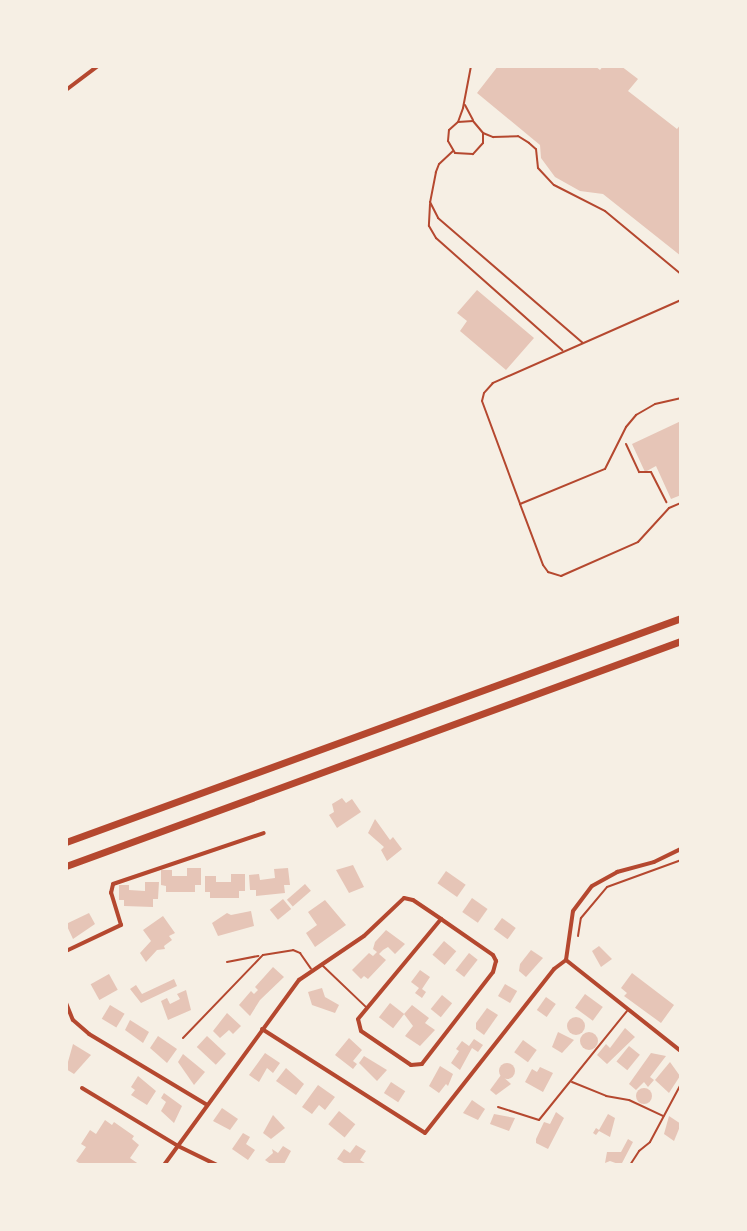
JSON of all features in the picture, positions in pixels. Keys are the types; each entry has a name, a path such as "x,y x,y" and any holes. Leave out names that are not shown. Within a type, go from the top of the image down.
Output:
{"highway":[{"path":"66,842 681,618"},
{"path":"66,866 681,642"}],"street":[{"path":"66,90 98,66"},
{"path":"66,951 121,925 111,893 113,884 264,833"},
{"path":"566,960 573,911 592,886 617,872 654,862 681,849"},
{"path":"164,1165 299,980 364,936 404,898 441,919 493,955 496,967 422,1064 411,1065 361,1031 358,1019 441,919"},
{"path":"566,960 681,1051"},
{"path":"262,1029 425,1133 554,969 566,960"},
{"path":"66,1003 73,1020 89,1034 207,1105"},
{"path":"67,1025 73,1020"},
{"path":"82,1088 178,1146 217,1165"}],"lane":[{"path":"465,100 470,118 483,133 483,143 473,154 465,156 453,151 447,135 458,122 471,66"},
{"path":"458,122 477,124"},
{"path":"483,133 493,137 518,136 529,143 536,149 538,168 554,185 605,211 681,274"},
{"path":"453,151 439,164 430,202 429,226 436,238 564,352"},
{"path":"430,202 438,218 584,343"},
{"path":"681,300 493,383 484,393 482,401 548,572 561,576 638,542 669,508 681,503"},
{"path":"520,504 605,469 618,439 643,410 681,398"},
{"path":"227,962 293,950 300,953 312,970"},
{"path":"183,1038 263,955"},
{"path":"321,964 366,1007"},
{"path":"498,1107 539,1120 627,1011"},
{"path":"571,1082 606,1096 629,1100 663,1116"},
{"path":"630,1165 650,1142 681,1084"}],"path":[{"path":"618,439 628,445 639,472 651,472 669,508"},
{"path":"567,937 577,938 581,918 607,887 681,860"}],"building":[{"path":"498,66 595,66 600,70 603,66 621,66 638,79 628,91 677,129 681,124 681,256 603,194 580,191 555,177 541,158 540,145 477,93"},
{"path":"477,290 534,338 506,370 460,331 467,321 457,313"},
{"path":"681,421 681,495 671,499 656,466 645,472 632,444"},
{"path":"342,798 346,803 352,799 361,812 337,828 329,815 334,812 332,804"},
{"path":"375,819 390,840 393,837 402,849 387,861 381,850 384,847 368,833"},
{"path":"353,865 364,887 349,893 336,870"},
{"path":"187,868 201,868 201,885 195,885 195,892 166,892 166,886 161,885 161,870 172,870 172,876 187,876"},
{"path":"288,868 290,885 284,885 285,893 256,896 256,890 250,890 249,875 259,874 260,880 275,878 274,869"},
{"path":"446,871 466,885 457,897 437,883"},
{"path":"231,874 245,874 245,891 239,891 239,898 210,898 210,892 205,892 205,876 216,876 216,882 231,882"},
{"path":"145,882 159,882 158,899 153,899 153,907 124,906 124,900 119,900 119,885 129,885 129,890 145,891"},
{"path":"305,884 311,891 293,907 287,900"},
{"path":"472,898 488,909 478,923 462,912"},
{"path":"283,899 291,909 278,920 270,910"},
{"path":"325,900 346,925 315,947 306,933 317,925 308,912"},
{"path":"251,911 254,926 218,936 212,923 227,913"},
{"path":"89,913 95,924 73,939 66,924"},
{"path":"163,916 175,933 169,936 172,940 164,946 165,949 157,950 146,962 140,953 151,941 143,930"},
{"path":"502,918 516,928 508,939 494,929"},
{"path":"386,930 405,944 395,954 388,947 383,950 379,954 386,960 368,979 364,976 361,979 352,970 369,953 373,956 377,952 373,949 375,942"},
{"path":"444,941 456,951 445,965 432,955"},
{"path":"599,946 612,959 601,967 592,951"},
{"path":"531,950 543,958 526,977 519,971 520,964"},
{"path":"469,953 478,960 464,977 455,970"},
{"path":"273,967 284,977 260,1000 250,1016 239,1005 251,991 254,994 258,990 255,987"},
{"path":"420,970 430,977 422,989 426,992 422,998 415,993 419,988 411,982"},
{"path":"632,973 674,1005 661,1023 624,996 627,993 621,988"},
{"path":"109,974 118,990 99,1000 91,984"},
{"path":"174,979 177,986 141,1003 130,989 136,985 142,994"},
{"path":"505,984 517,991 510,1003 498,996"},
{"path":"322,988 325,997 339,1005 335,1013 312,1005 308,992"},
{"path":"186,990 191,1010 168,1020 161,1001 167,998 170,1004 180,999 177,994"},
{"path":"585,994 603,1007 593,1021 575,1008"},
{"path":"442,995 452,1003 441,1017 431,1009"},
{"path":"546,997 556,1004 547,1017 537,1010"},
{"path":"390,1003 404,1014 393,1028 379,1017"},
{"path":"110,1005 125,1014 116,1027 102,1019"},
{"path":"412,1005 429,1018 425,1023 435,1030 420,1046 405,1036 413,1026 404,1014"},
{"path":"487,1008 498,1015 484,1035 476,1029 476,1023"},
{"path":"227,1013 241,1026 233,1034 229,1030 220,1038 213,1031"},
{"path":"576,1017 585,1026 576,1035 567,1026"},
{"path":"130,1020 149,1032 143,1043 125,1030"},
{"path":"625,1028 635,1037 607,1064 597,1055 606,1044 610,1048"},
{"path":"558,1032 574,1040 562,1053 552,1047"},
{"path":"589,1032 598,1041 589,1050 580,1041"},
{"path":"158,1036 177,1049 167,1063 150,1048"},
{"path":"207,1036 226,1054 216,1065 197,1047"},
{"path":"349,1038 362,1050 353,1061 357,1064 353,1069 335,1055"},
{"path":"474,1039 483,1045 478,1052 472,1048 460,1070 451,1063 459,1051 456,1049 462,1041 469,1046"},
{"path":"523,1040 537,1050 528,1062 514,1052"},
{"path":"73,1044 91,1055 74,1074 66,1069"},
{"path":"629,1046 640,1055 627,1070 616,1062"},
{"path":"265,1053 280,1063 273,1073 267,1068 259,1082 249,1075"},
{"path":"651,1053 666,1056 650,1077 654,1080 648,1087 644,1082 636,1090 629,1084"},
{"path":"183,1054 205,1072 194,1085 178,1062"},
{"path":"364,1056 387,1070 377,1081 359,1063"},
{"path":"670,1062 680,1076 669,1093 655,1080"},
{"path":"507,1063 515,1071 507,1079 499,1071"},
{"path":"440,1066 453,1074 448,1086 446,1084 439,1093 429,1086"},
{"path":"540,1067 553,1073 543,1092 525,1082 532,1069 537,1072"},
{"path":"286,1068 304,1084 296,1095 276,1081"},
{"path":"501,1075 511,1084 496,1095 490,1090"},
{"path":"138,1076 156,1091 147,1105 131,1095 135,1090 131,1087"},
{"path":"391,1082 405,1091 398,1102 384,1093"},
{"path":"318,1085 335,1097 325,1110 319,1105 312,1114 302,1107"},
{"path":"641,1088 647,1088 652,1096 650,1102 641,1104 636,1099 636,1093"},
{"path":"164,1093 182,1106 174,1123 161,1111 166,1102 161,1098"},
{"path":"472,1100 485,1109 478,1120 463,1113"},
{"path":"222,1108 238,1119 230,1130 213,1121"},
{"path":"339,1111 355,1124 345,1137 328,1124"},
{"path":"556,1112 564,1118 548,1149 536,1143 536,1139 544,1122 550,1124"},
{"path":"494,1114 515,1118 509,1131 490,1124"},
{"path":"608,1114 615,1118 610,1137 599,1131 596,1135 593,1133 596,1128 599,1130"},
{"path":"273,1115 285,1128 271,1139 263,1133"},
{"path":"669,1116 681,1124 674,1141 664,1134"},
{"path":"105,1120 112,1125 114,1122 134,1136 132,1139 139,1145 130,1158 140,1165 82,1165 76,1161 86,1147 81,1144 90,1130 96,1134"},
{"path":"243,1133 250,1137 246,1144 255,1150 248,1160 232,1149"},
{"path":"628,1139 633,1142 621,1165 610,1161 605,1163 607,1152 621,1152"},
{"path":"356,1145 366,1151 360,1160 368,1165 347,1165 337,1159 344,1149 350,1153"},
{"path":"283,1146 291,1151 284,1164 272,1165 265,1160 273,1153 272,1149 278,1153"}]}
